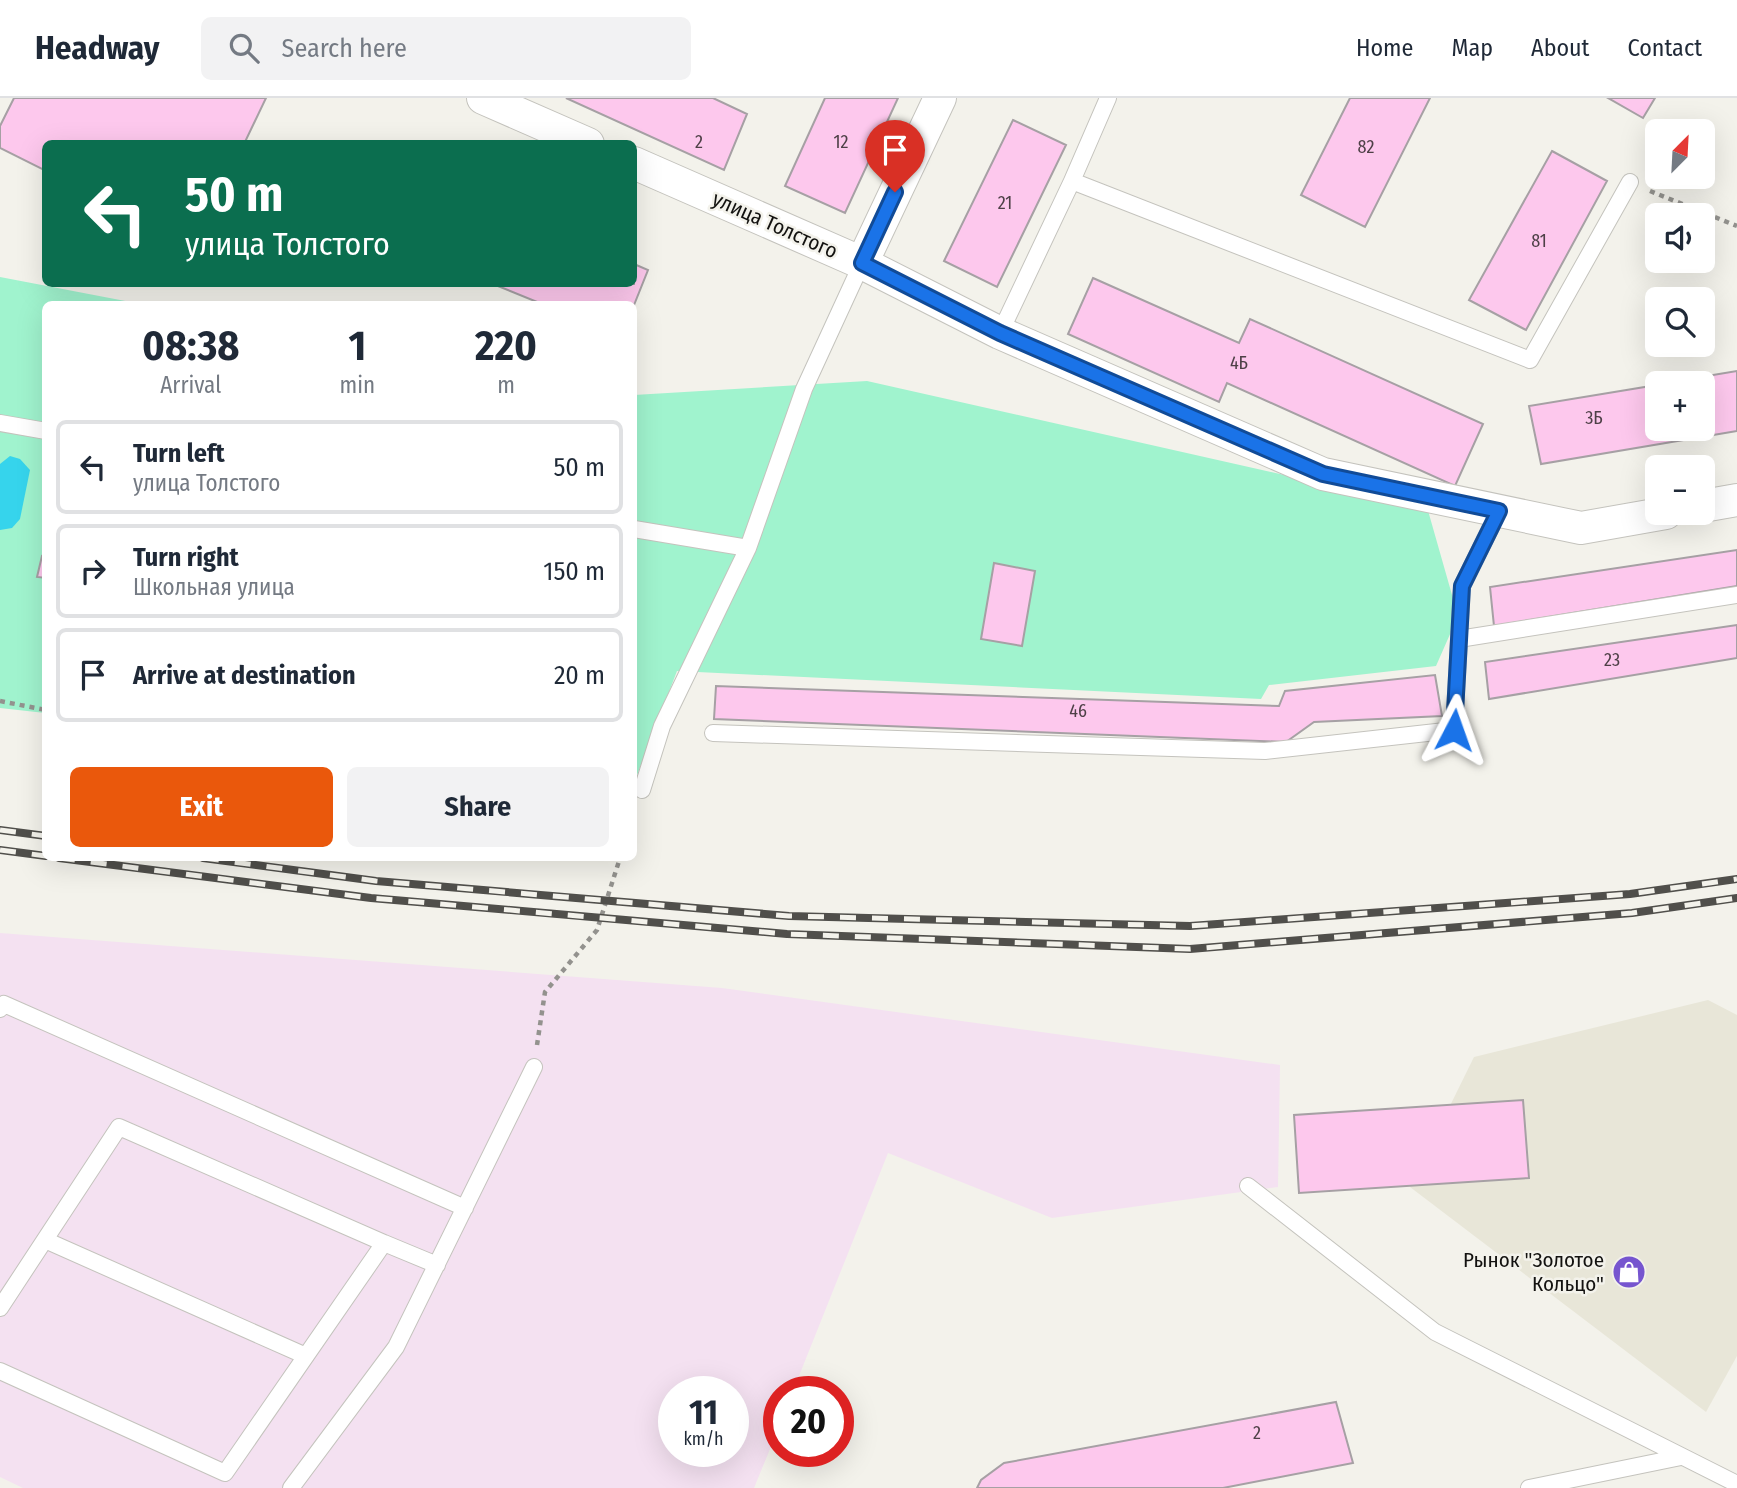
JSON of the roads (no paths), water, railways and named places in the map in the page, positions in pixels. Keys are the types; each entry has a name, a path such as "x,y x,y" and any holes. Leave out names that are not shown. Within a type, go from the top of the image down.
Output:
{"street":[{"path":"483,98 579,140"},
{"path":"862,263 940,98"},
{"name":"улица Толстого","path":"637,164 862,263 1000,333 1323,474 1581,528 1645,517"},
{"path":"1715,504 1737,500"}],"lane":[{"path":"1000,333 1108,98"},
{"path":"1072,181 1530,360 1630,182"},
{"path":"642,790 662,726 748,548 804,389 862,263"},
{"path":"0,423 42,430"},
{"path":"713,733 1265,751 1454,730 1462,586 1499,511"},
{"path":"637,530 748,548"},
{"path":"1459,639 1737,595"},
{"path":"0,1009 4,1004 465,1208"},
{"path":"291,1488 396,1348 534,1067"},
{"path":"0,1308 119,1127 437,1265"},
{"path":"1248,1186 1435,1332 1737,1483"},
{"path":"45,1240 306,1356"},
{"path":"0,1371 225,1473 384,1243"},
{"path":"1528,1488 1681,1457"}],"water":[{"path":"10,456 20,459 30,470 20,519 12,528 0,530 0,464"}],"railway":[{"path":"0,830 42,835"},
{"path":"0,850 42,855"},
{"path":"82,861 371,898 787,934 1190,949 1632,913 1737,898"},
{"path":"226,861 376,881 789,916 1190,926 1630,894 1737,879"}],"place":[{"name":"Рынок \"Золотое Кольцо\"","path":"1629,1272"}]}
